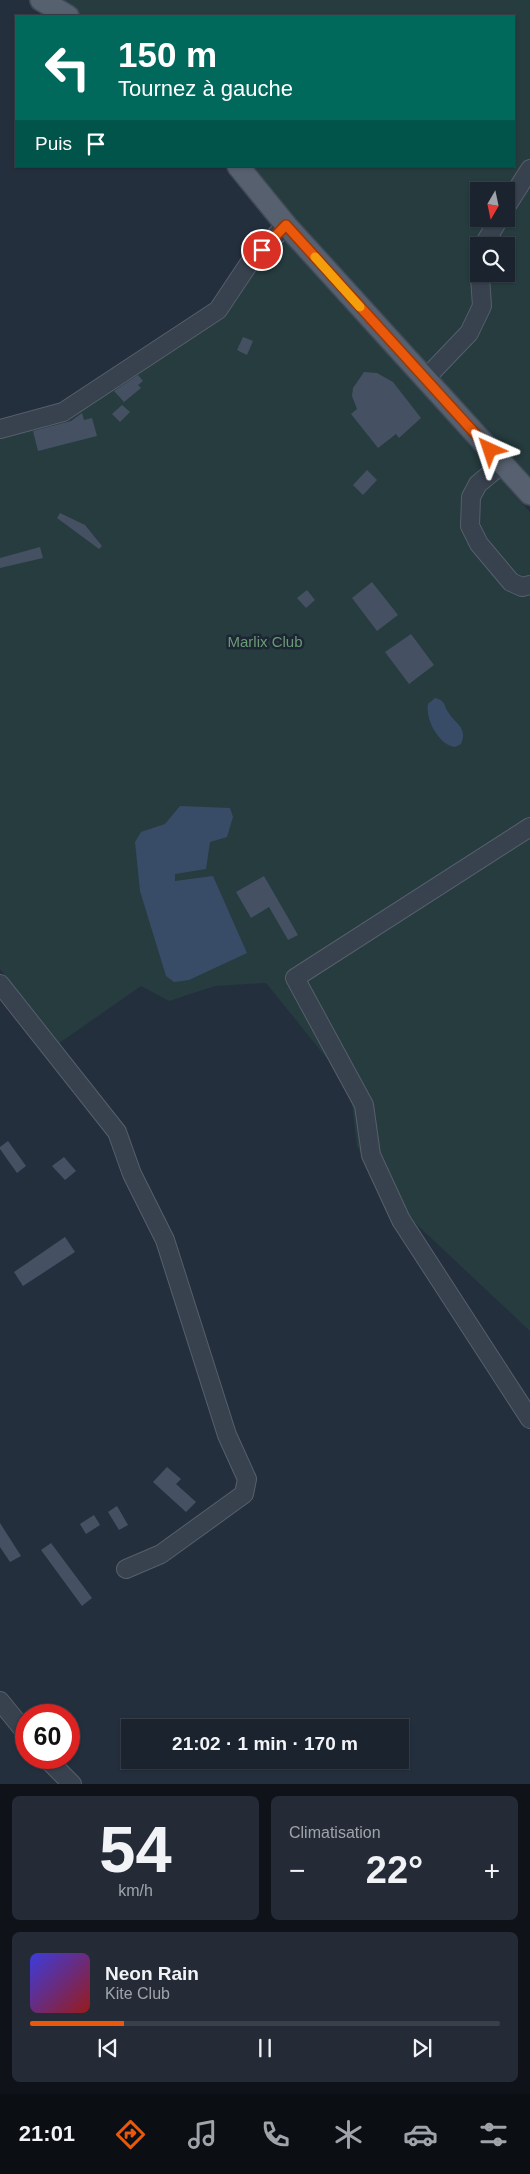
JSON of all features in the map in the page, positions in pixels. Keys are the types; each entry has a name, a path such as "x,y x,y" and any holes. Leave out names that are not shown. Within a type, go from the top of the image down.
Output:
{"main road":[{"path":"41,0 66,15"},
{"path":"239,167 286,225 530,494"}],"street":[{"path":"515,193 530,169"},
{"path":"0,429 63,412 218,310 250,262 286,225"},
{"path":"425,378 469,333 482,306 480,282"},
{"path":"502,464 478,484 471,497 470,526 479,544 511,582 522,587 530,585"},
{"path":"530,827 295,978 364,1105 371,1155 400,1220 530,1420"},
{"path":"0,984 117,1132 132,1174 165,1240 227,1435 247,1479 244,1494 160,1554 126,1569"},
{"path":"0,1702 15,1720"},
{"path":"57,1769 72,1784"}],"green space":[{"path":"41,0 530,0 530,494 239,167 515,167 515,15 66,15"},
{"name":"Marlix Club","path":"285,238 530,512 530,1331 415,1223 373,1178 357,1146 350,1087 266,983 215,986 169,1001 141,986 58,1044 0,969 0,436 62,417 203,326"}],"water":[{"path":"435,698 443,702 462,730 463,738 461,744 455,747 444,742 431,724 428,704"},
{"path":"180,806 230,808 233,817 227,837 210,842 206,869 175,874 175,881 213,876 247,953 189,980 174,982 166,976 140,891 135,842 141,832 165,824"}],"building":[{"path":"243,337 253,341 247,355 237,350"},
{"path":"364,372 377,373 393,382 421,418 399,438 396,434 378,448 351,414 357,409 352,396 353,388"},
{"path":"138,375 143,381 138,385 141,388 124,402 114,391"},
{"path":"122,405 130,412 120,422 112,414"},
{"path":"82,413 84,420 92,418 97,436 38,451 33,431 71,421"},
{"path":"367,470 377,480 363,495 353,485"},
{"path":"60,513 85,525 102,546 99,549 57,518"},
{"path":"40,547 43,558 0,568 0,558"},
{"path":"372,582 398,615 377,631 352,598"},
{"path":"307,590 315,600 306,608 297,598"},
{"path":"411,634 434,665 409,684 385,652"},
{"path":"264,876 298,935 288,940 269,907 251,918 236,892"},
{"path":"8,1141 26,1166 17,1173 0,1149"},
{"path":"64,1157 76,1171 65,1180 52,1166"},
{"path":"65,1237 75,1252 23,1286 14,1272"},
{"path":"167,1467 181,1479 176,1484 196,1502 186,1512 153,1482"},
{"path":"117,1506 128,1525 119,1530 108,1512"},
{"path":"94,1515 100,1525 86,1534 80,1524"},
{"path":"0,1523 21,1556 10,1562 0,1547"},
{"path":"51,1543 92,1598 82,1606 41,1550"}],"slow traffic":[{"path":"315,257 360,307"}],"route":[{"path":"262,250 286,225 490,450"}]}
